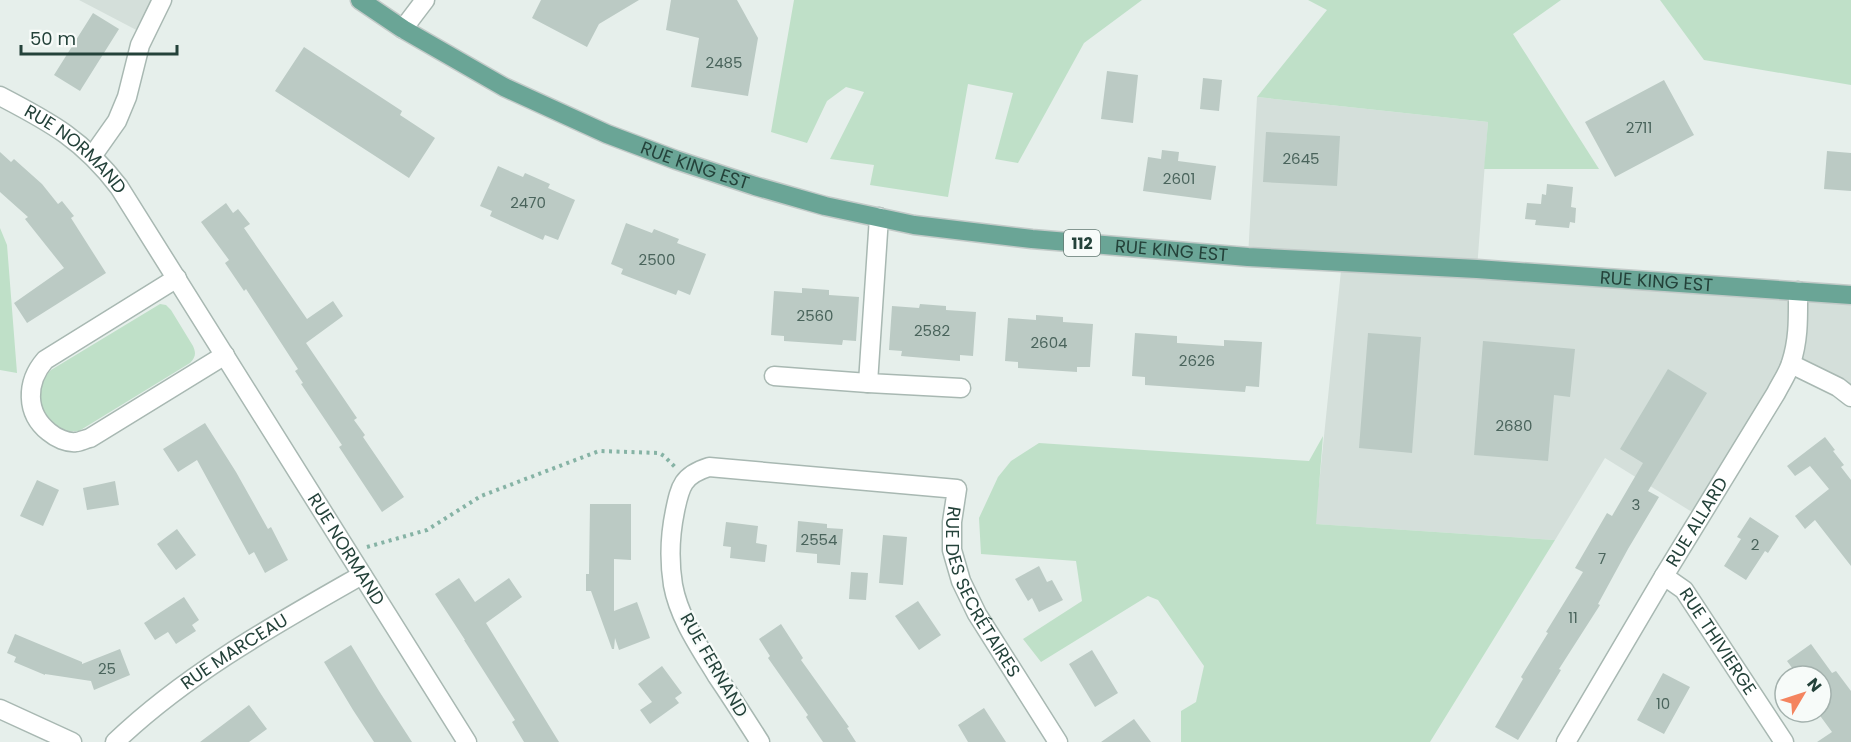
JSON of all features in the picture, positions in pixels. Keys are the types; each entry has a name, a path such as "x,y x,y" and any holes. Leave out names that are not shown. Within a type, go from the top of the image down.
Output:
{"main road":[{"name":"RUE KING EST","path":"360,0 404,29 504,87 607,134 755,186 825,206 914,225 1032,239 1248,256 1851,295"}],"street":[{"path":"93,155 117,121 127,97 140,45 162,0"},
{"path":"404,29 425,0"},
{"name":"RUE NORMAND","path":"0,96 64,132 93,155 119,187 467,742"},
{"path":"868,383 879,217"},
{"path":"177,278 45,360 38,368 31,388 32,409 36,419 44,428 64,440 75,442 90,438 225,355"},
{"name":"RUE ALLARD","path":"1566,742 1776,393 1791,364 1798,333 1798,291"},
{"path":"1791,364 1838,387 1851,397"},
{"path":"774,376 961,388"},
{"name":"RUE DES SECRÉTAIRES","path":"685,481 696,471 709,467 957,489 952,522 952,550 961,581 977,614 1058,742"},
{"name":"RUE FERNAND","path":"685,481 679,494 670,534 673,585 681,612 698,645 760,742"},
{"name":"RUE MARCEAU","path":"115,742 168,697 243,644 362,574"},
{"name":"RUE THIVIERGE","path":"1664,576 1684,590 1784,742"},
{"path":"0,709 72,742"}],"path":[{"path":"349,553 427,530 481,496 599,451 659,453 670,461 685,481"}],"shaded area":[{"path":"79,0 162,0 144,34"},
{"path":"1257,97 1488,122 1477,269 1851,295 1851,397 1791,365 1700,517 1605,458 1555,540 1315,524 1342,261 1248,257"}],"green space":[{"path":"794,0 1142,0 1084,43 1018,163 995,159 1013,93 968,84 948,197 870,185 874,165 830,159 864,92 846,87 827,101 807,143 771,132"},
{"path":"1308,0 1561,0 1513,34 1599,169 1484,169 1488,122 1257,97 1327,10"},
{"path":"1660,0 1851,0 1851,85 1704,60"},
{"path":"0,228 7,245 17,373 0,370"},
{"path":"160,304 166,305 171,310 193,346 195,355 192,361 79,431 61,429 55,425 41,405 40,397 42,382 51,370"},
{"path":"1323,436 1316,524 1555,540 1430,742 1181,742 1181,711 1196,702 1204,666 1158,600 1148,596 1041,662 1023,639 1082,601 1076,561 981,554 979,518 998,477 1011,461 1039,443 1309,461"}],"building":[{"path":"541,0 639,0 599,24 587,47 532,18"},
{"path":"671,0 737,0 758,38 748,96 691,87 699,38 666,30"},
{"path":"93,13 119,29 80,91 54,75"},
{"path":"304,47 402,111 400,115 435,138 409,178 275,91"},
{"path":"1107,71 1138,75 1133,123 1101,119"},
{"path":"1203,78 1222,80 1219,111 1200,109"},
{"path":"1664,80 1694,135 1615,177 1585,122"},
{"path":"1266,132 1340,136 1337,186 1263,182"},
{"path":"1162,150 1179,152 1178,161 1216,166 1211,200 1143,191 1148,157 1161,159"},
{"path":"1827,151 1851,153 1851,191 1824,189"},
{"path":"0,152 11,162 14,159 42,184 58,204 62,201 74,216 71,218 106,273 27,323 14,303 64,268 25,219 28,217 0,192"},
{"path":"498,166 523,177 525,173 550,184 548,188 575,200 558,240 545,235 543,240 490,216 492,211 480,206"},
{"path":"1547,184 1573,187 1571,207 1576,208 1575,223 1570,222 1569,228 1535,225 1536,220 1525,219 1527,203 1541,204 1542,194 1546,195"},
{"path":"226,203 233,213 238,209 250,224 244,228 307,319 333,301 343,316 306,343 357,418 354,420 365,435 363,437 404,497 382,512 339,447 342,445 301,384 303,383 295,371 298,369 246,289 244,291 225,263 229,260 201,222"},
{"path":"626,223 652,233 654,229 679,239 677,243 706,254 690,295 678,290 676,295 621,274 623,269 611,264"},
{"path":"802,288 829,290 829,295 859,297 856,341 843,340 842,345 784,341 784,336 771,335 774,291 802,293"},
{"path":"920,304 946,306 946,310 976,312 973,356 960,355 960,361 901,356 902,351 889,350 892,306 919,308"},
{"path":"1036,315 1063,317 1063,322 1093,324 1090,367 1077,367 1077,372 1018,368 1018,362 1005,361 1008,318 1036,320"},
{"path":"1135,333 1177,336 1177,343 1224,346 1224,340 1262,342 1259,387 1246,386 1245,392 1145,385 1145,377 1132,376"},
{"path":"1368,333 1421,337 1412,453 1359,448"},
{"path":"1483,341 1575,349 1570,397 1554,395 1548,461 1474,455"},
{"path":"1668,369 1707,393 1648,491 1659,497 1628,549 1598,604 1600,605 1559,669 1561,670 1518,740 1495,727 1523,679 1521,677 1548,633 1546,632 1583,572 1575,568 1607,513 1612,516 1643,463 1620,449"},
{"path":"205,423 268,529 271,527 288,560 265,573 254,552 249,555 197,460 178,472 163,449"},
{"path":"1825,437 1844,465 1841,467 1851,480 1851,566 1815,520 1805,529 1795,516 1829,489 1810,466 1795,476 1787,466"},
{"path":"37,480 59,490 43,526 20,516"},
{"path":"115,481 119,505 87,510 83,488"},
{"path":"590,504 631,504 631,560 614,559 614,611 637,602 650,638 619,650 615,638 614,649 612,649 591,591 586,591 586,574 589,574"},
{"path":"1750,517 1779,536 1768,553 1765,551 1746,580 1724,566 1741,539 1737,537"},
{"path":"798,521 827,524 827,528 843,529 840,565 817,563 817,554 796,552"},
{"path":"726,522 758,526 756,543 767,545 765,562 730,558 731,547 723,546"},
{"path":"177,529 196,555 176,570 157,544"},
{"path":"883,535 907,537 903,585 879,583"},
{"path":"1039,566 1047,582 1052,580 1063,600 1039,612 1032,598 1028,601 1015,579"},
{"path":"851,572 868,573 866,600 849,599"},
{"path":"459,578 475,602 509,578 522,597 486,623 559,742 524,742 512,722 515,720 435,594"},
{"path":"184,597 199,620 192,625 196,631 176,644 168,632 155,640 144,623"},
{"path":"918,601 941,635 919,650 895,616"},
{"path":"781,624 803,658 801,660 849,727 847,728 856,742 823,742 806,717 808,715 768,658 770,656 759,639"},
{"path":"15,634 82,662 82,664 120,649 130,675 94,690 91,681 45,675 14,662 16,657 7,653"},
{"path":"1811,644 1825,664 1789,664 1787,661"},
{"path":"351,645 412,742 374,742 353,710 324,662"},
{"path":"1092,650 1118,693 1095,707 1069,664"},
{"path":"662,666 682,693 675,698 679,703 650,724 640,710 652,702 638,684"},
{"path":"1836,671 1851,691 1851,742 1817,742 1832,732 1826,724 1833,724 1833,672"},
{"path":"1663,673 1690,687 1664,734 1637,720"},
{"path":"249,705 267,729 249,742 200,742"},
{"path":"984,708 1006,742 968,742 958,725"},
{"path":"1134,719 1151,742 1101,742"}]}
